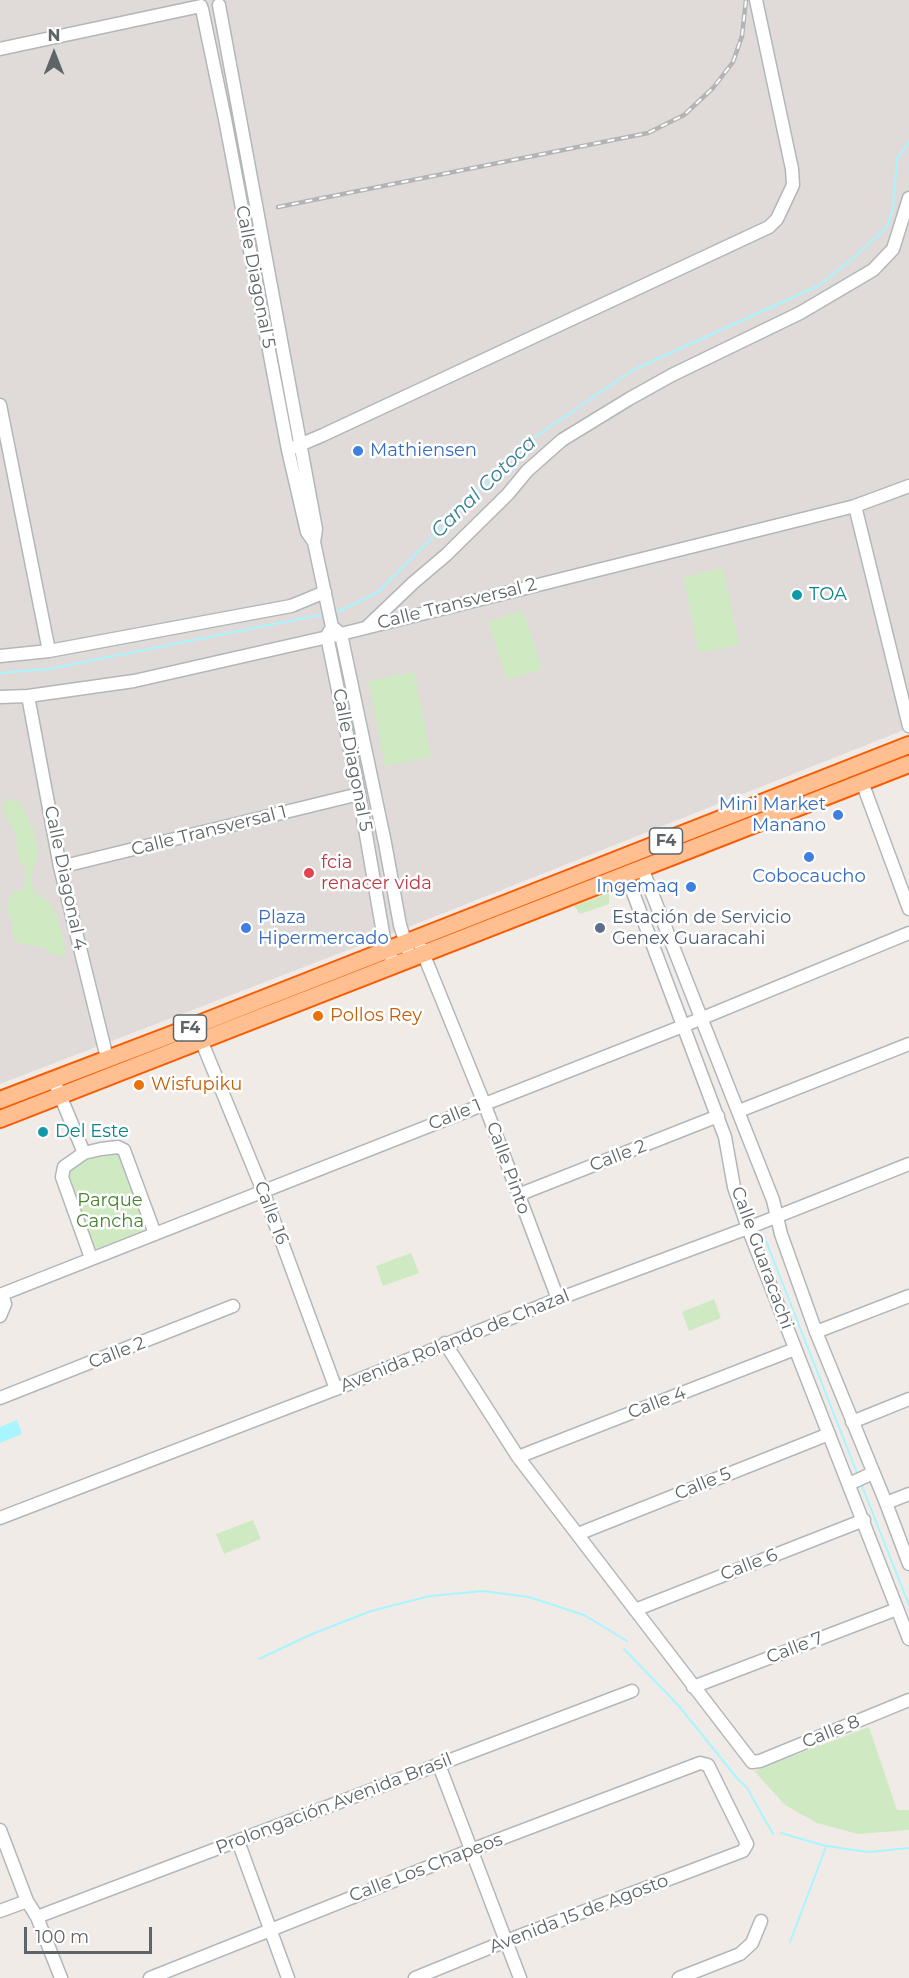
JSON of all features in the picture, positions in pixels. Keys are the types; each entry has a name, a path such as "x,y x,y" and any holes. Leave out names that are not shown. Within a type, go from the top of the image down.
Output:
{"highway":[{"name":"F4","path":"0,1100 107,1058 391,957 909,745"},
{"name":"F4","path":"414,948 634,871 909,764"},
{"name":"F4","path":"0,1119 260,1017 391,957"}],"street":[{"path":"288,450 301,446 769,227 777,219 793,186 792,169 756,0"},
{"path":"0,49 201,4 206,13 212,13 217,10 221,2"},
{"name":"Calle Diagonal 5","path":"221,2 288,450 307,532 314,542"},
{"name":"Calle Diagonal 5","path":"201,4 265,297"},
{"path":"367,627 446,555 496,506 527,471 562,440 663,380 801,313 873,270 893,249 909,198"},
{"name":"Calle Diagonal 5","path":"276,358 301,446 316,529 314,542 333,630 414,948"},
{"path":"0,405 49,651"},
{"name":"Calle Transversal 2","path":"0,697 28,696 134,681 333,630 367,627 855,506 909,486"},
{"path":"855,506 909,726"},
{"path":"0,656 49,651 326,598"},
{"name":"Calle Diagonal 5","path":"333,630 359,794 391,957"},
{"name":"Calle Diagonal 4","path":"28,696 60,867 107,1058"},
{"path":"862,782 909,909"},
{"name":"Calle Transversal 1","path":"60,867 359,794"},
{"name":"Calle Guaracachi","path":"634,871 701,1018 739,1111 773,1200 781,1234 816,1332 909,1564"},
{"name":"Calle Guaracachi","path":"634,871 683,1026 725,1137 734,1187 748,1228 909,1639"},
{"name":"Calle 1","path":"1,1295 683,1026 909,933"},
{"name":"Calle Pinto","path":"414,948 484,1103 558,1299"},
{"name":"Calle 16","path":"201,1040 263,1191 336,1389"},
{"path":"739,1111 909,1044"},
{"path":"54,1079 84,1154"},
{"name":"Calle 2","path":"518,1195 718,1116"},
{"path":"91,1258 62,1177 64,1167 84,1154 118,1147 124,1150 155,1234"},
{"name":"Avenida Rolando de Chazal","path":"0,1518 909,1164"},
{"path":"0,1316 5,1304 1,1295"},
{"path":"816,1332 909,1296"},
{"name":"Calle 2","path":"0,1398 233,1306"},
{"path":"445,1343 518,1457 693,1687"},
{"name":"Calle 4","path":"518,1457 795,1349"},
{"path":"852,1422 909,1399"},
{"name":"Calle 5","path":"578,1534 829,1434"},
{"path":"849,1484 873,1473"},
{"path":"886,1503 909,1494"},
{"name":"Calle 6","path":"635,1610 864,1520"},
{"name":"Calle 7","path":"693,1687 897,1609"},
{"name":"Calle 8","path":"693,1687 752,1762 760,1761 909,1700"},
{"name":"Prolongación Avenida Brasil","path":"37,1917 632,1691"},
{"name":"Calle Los Chapeos","path":"150,1978 471,1850 705,1763 747,1844 743,1851"},
{"path":"439,1765 520,1978"},
{"path":"0,1830 27,1901 37,1917 61,1978"},
{"path":"238,1841 288,1978"},
{"name":"Avenida 15 de Agosto","path":"415,1978 743,1851"},
{"path":"0,1911 27,1901"},
{"path":"679,1978 740,1954 752,1943 761,1921"}],"shaded area":[{"path":"0,0 909,0 909,728 421,922 0,1084"}],"green space":[{"path":"723,568 739,645 699,653 683,577"},
{"path":"523,610 542,669 507,680 488,622"},
{"path":"414,672 431,757 385,766 368,681"},
{"path":"9,799 17,800 22,806 33,829 37,857 31,879 34,891 51,905 58,919 66,952 62,957 50,953 46,948 22,944 13,938 12,920 6,910 12,893 23,890 26,886 26,870 18,858 16,837 3,809 5,802"},
{"path":"609,893 609,904 580,914 574,906"},
{"name":"Parque Cancha","path":"111,1152 120,1156 146,1226 143,1233 99,1250 92,1246 66,1175 71,1166"},
{"path":"411,1253 419,1273 383,1286 376,1266"},
{"path":"714,1299 721,1318 689,1331 682,1312"},
{"path":"253,1520 261,1539 224,1554 216,1534"},
{"path":"869,1727 897,1810 909,1810 909,1830 858,1834 817,1823 785,1805 754,1771"}],"water":[{"path":"17,1420 22,1434 0,1443 0,1427"}],"waterway":[{"name":"Canal Cotoca","path":"333,612 342,610 378,592 525,444 633,370 818,286 857,255 886,228 893,210 897,159 909,142"},
{"name":"Canal Cotoca","path":"0,673 49,669 325,614"},
{"path":"764,1236 857,1473"},
{"path":"862,1486 909,1605"},
{"path":"259,1659 312,1634 371,1611 430,1596 483,1591 529,1597 584,1615 627,1641"},
{"path":"624,1649 679,1706 747,1788 773,1834"},
{"path":"781,1833 822,1845 869,1852 909,1848"},
{"path":"790,1942 826,1847"}],"railway":[{"path":"278,207 648,133 684,115 713,88 733,62 742,36 746,0"}],"place":[{"name":"Mathiensen","path":"358,451"},
{"name":"TOA","path":"797,595"},
{"name":"Mini Market Manano","path":"838,815"},
{"name":"Cobocaucho","path":"809,857"},
{"name":"fcia renacer vida","path":"309,873"},
{"name":"Ingemaq","path":"691,887"},
{"name":"Plaza Hipermercado","path":"246,928"},
{"name":"Estación de Servicio Genex Guaracahi","path":"600,928"},
{"name":"Pollos Rey","path":"318,1016"},
{"name":"Wisfupiku","path":"139,1085"},
{"name":"Del Este","path":"43,1132"}]}
